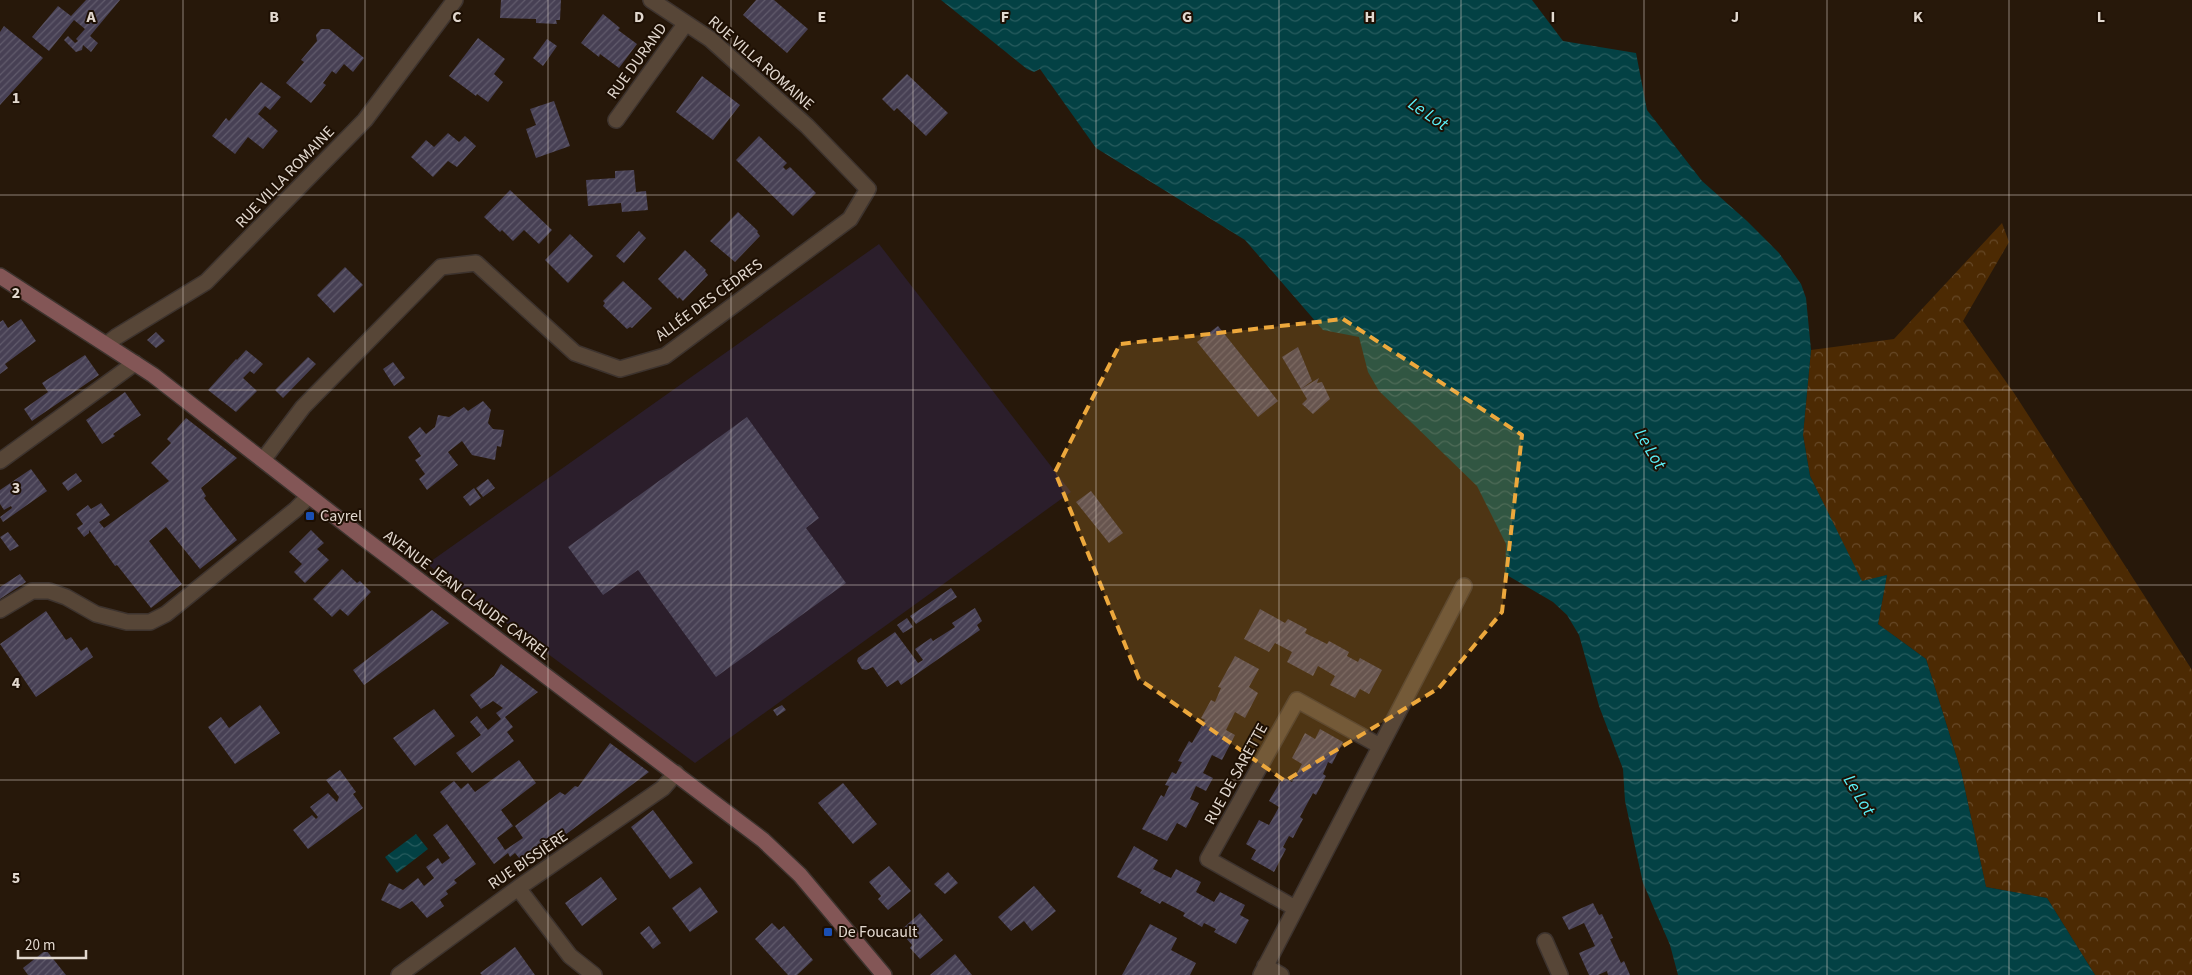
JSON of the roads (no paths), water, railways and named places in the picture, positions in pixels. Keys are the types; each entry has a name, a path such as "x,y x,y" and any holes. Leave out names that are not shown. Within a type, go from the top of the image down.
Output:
{"main road":[{"name":"AVENUE JEAN CLAUDE CAYREL","path":"0,276 135,363 764,840 800,875 884,975"}],"street":[{"name":"RUE VILLA ROMAINE","path":"107,344 120,334 206,282 365,120 455,0"},
{"name":"RUE VILLA ROMAINE","path":"651,0 710,39 787,107 820,140"},
{"name":"RUE DURAND","path":"616,120 686,23"},
{"name":"ALLÉE DES CÈDRES","path":"263,460 303,407 441,267 476,263 574,353 620,369 665,356 850,219 868,189 820,140"},
{"path":"0,461 135,363"},
{"path":"0,610 8,603 32,592 49,591 66,597 96,614 127,622 150,622 166,614 295,510 309,496"},
{"path":"1281,975 1263,971 1464,586"},
{"name":"RUE DE SARETTE","path":"1295,908 1208,860 1297,700 1380,746"},
{"name":"RUE BISSIÈRE","path":"399,975 518,888 663,788 676,774"},
{"path":"518,888 570,956 594,975"},
{"path":"1545,941 1560,975"}],"water":[{"name":"Le Lot","path":"941,0 1532,0 1563,41 1636,53 1647,110 1702,181 1747,221 1779,253 1801,284 1806,298 1811,350 1803,435 1810,476 1862,581 1887,575 1878,624 1926,659 1961,771 1986,887 2047,898 2095,975 1678,975 1670,945 1643,883 1625,801 1623,769 1599,706 1579,635 1567,615 1553,602 1505,574 1506,544 1477,486 1379,391 1368,372 1359,337 1323,330 1245,240 1096,148 1040,69 1034,72 1027,69"},
{"path":"416,834 428,849 397,873 385,857"}],"place":[{"name":"Cayrel","path":"310,516"},
{"name":"De Foucault","path":"828,932"}]}
